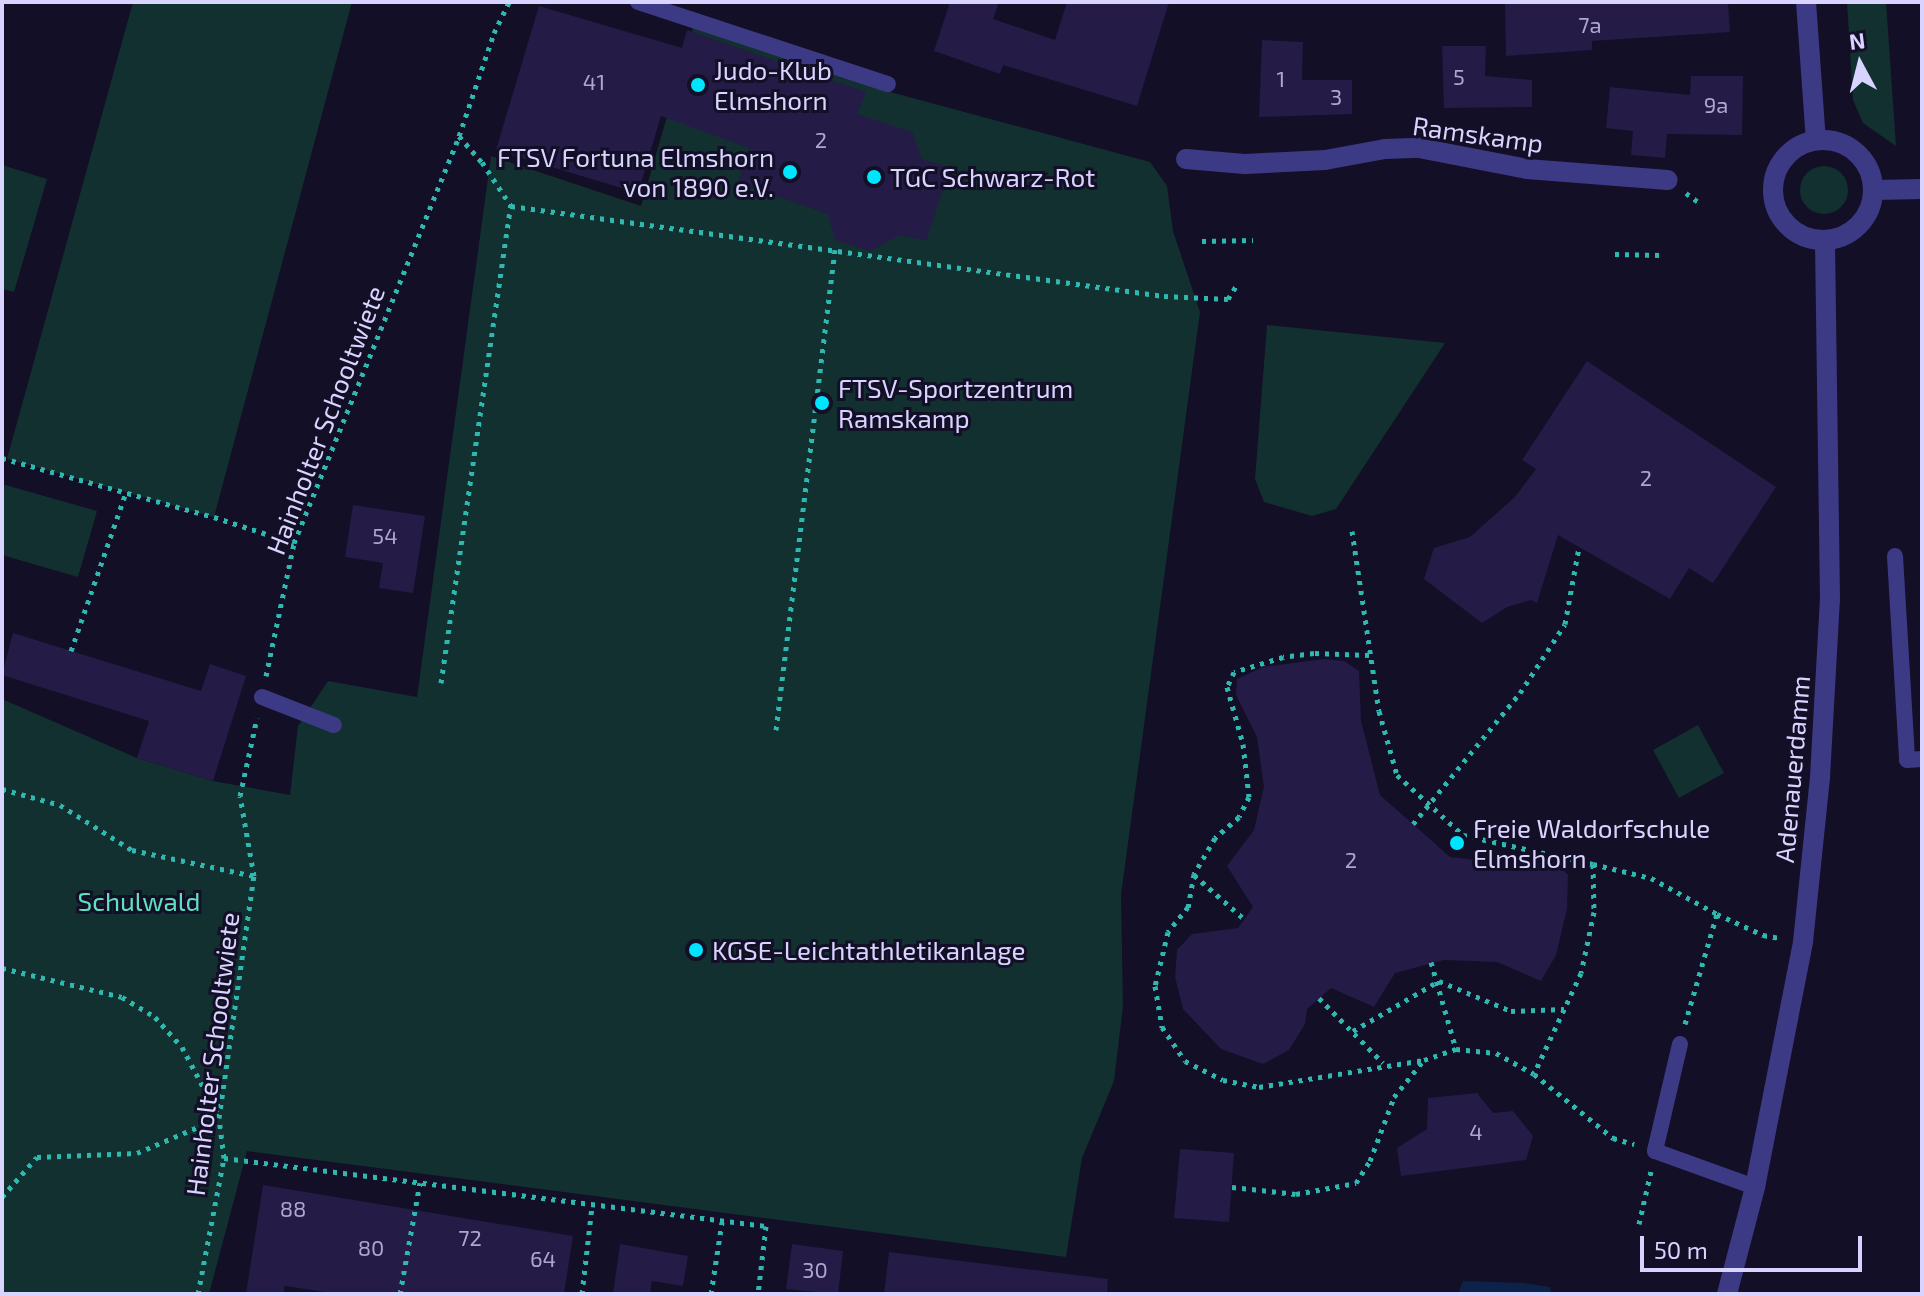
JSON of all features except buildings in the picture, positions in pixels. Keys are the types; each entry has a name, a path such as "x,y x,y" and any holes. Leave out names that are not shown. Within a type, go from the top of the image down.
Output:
{"street":[{"path":"1806,2 1816,140"},
{"path":"1816,140 1833,140 1849,147 1871,173 1874,190 1864,219 1840,238 1825,240 1794,231 1775,206 1772,190 1775,172 1785,156 1799,145 1816,140"},
{"name":"Ramskamp","path":"1186,159 1245,164 1325,160 1385,149 1419,148 1527,169 1668,180"},
{"path":"1874,190 1922,189"},
{"name":"Adenauerdamm","path":"1727,1294 1755,1187 1803,942 1820,777 1830,600 1825,240"}],"lane":[{"path":"638,2 888,84"},
{"path":"1895,556 1907,760 1922,759"},
{"path":"262,697 334,725"},
{"path":"1680,1044 1655,1151 1755,1187"}],"path":[{"name":"Hainholter Schooltwiete","path":"198,1294 224,1158 219,1118 254,876 240,796 294,543 459,136 494,33 509,2"},
{"path":"441,683 511,206 482,162 459,136"},
{"path":"511,206 1164,296 1228,299 1238,283"},
{"path":"1202,241 1253,240"},
{"path":"776,730 835,250"},
{"path":"1615,254 1661,255"},
{"path":"2,458 294,543"},
{"path":"71,651 126,492"},
{"path":"1352,531 1379,711 1397,775 1429,807 1463,835 1651,878 1763,935 1803,942"},
{"path":"1413,824 1520,693 1565,624 1579,547"},
{"path":"1369,655 1339,653 1283,657 1234,672 1227,687 1243,744 1249,797 1239,817 1215,838 1194,874 1188,907 1168,932 1155,986 1162,1027 1185,1061 1223,1080 1259,1087 1384,1064 1424,1060 1456,1049 1496,1053 1534,1074 1613,1138 1655,1151 1639,1224"},
{"path":"2,789 60,805 132,850 254,876"},
{"path":"1534,1074 1581,973 1594,912 1593,864"},
{"path":"1194,874 1244,919"},
{"path":"1680,1044 1717,914"},
{"path":"1431,962 1439,981 1456,1049"},
{"path":"2,968 122,997 155,1017 182,1047 219,1118 137,1153 37,1157 2,1197"},
{"path":"1439,981 1511,1011 1564,1009"},
{"path":"1353,1031 1439,981"},
{"path":"1319,998 1384,1064"},
{"path":"1232,1187 1296,1194 1356,1183 1370,1161 1394,1097 1424,1060"},
{"path":"224,1158 766,1226 758,1294"},
{"path":"400,1294 420,1183"},
{"path":"582,1294 592,1206"},
{"path":"711,1294 722,1222"}],"green space":[{"path":"133,2 352,2 214,517 7,459"},
{"path":"1847,2 1886,2 1896,146 1863,123 1853,100"},
{"name":"Schulwald","path":"694,24 883,90 1150,162 1167,186 1173,231 1200,312 1121,895 1123,1006 1114,1081 1082,1158 1066,1257 247,1151 209,1294 2,1294 2,699 137,758 213,781 290,795 298,726 328,681 417,697 491,156 641,206"},
{"path":"2,165 47,179 14,292 2,289"},
{"path":"1824,166 1841,173 1848,190 1841,207 1824,214 1807,207 1800,190 1807,173"},
{"path":"1267,325 1445,343 1336,509 1312,516 1264,502 1255,479"},
{"path":"2,484 97,511 78,577 2,555"},
{"path":"1698,725 1724,773 1679,798 1653,750"}],"water":[{"path":"1463,1281 1524,1283 1550,1287 1551,1294 1458,1294"}],"place":[{"name":"Judo-Klub Elmshorn","path":"698,85"},
{"name":"FTSV Fortuna Elmshorn von 1890 e.V.","path":"790,172"},
{"name":"TGC Schwarz-Rot","path":"874,177"},
{"name":"FTSV-Sportzentrum Ramskamp","path":"822,403"},
{"name":"Freie Waldorfschule Elmshorn","path":"1457,843"},
{"name":"KGSE-Leichtathletikanlage","path":"696,950"}]}
